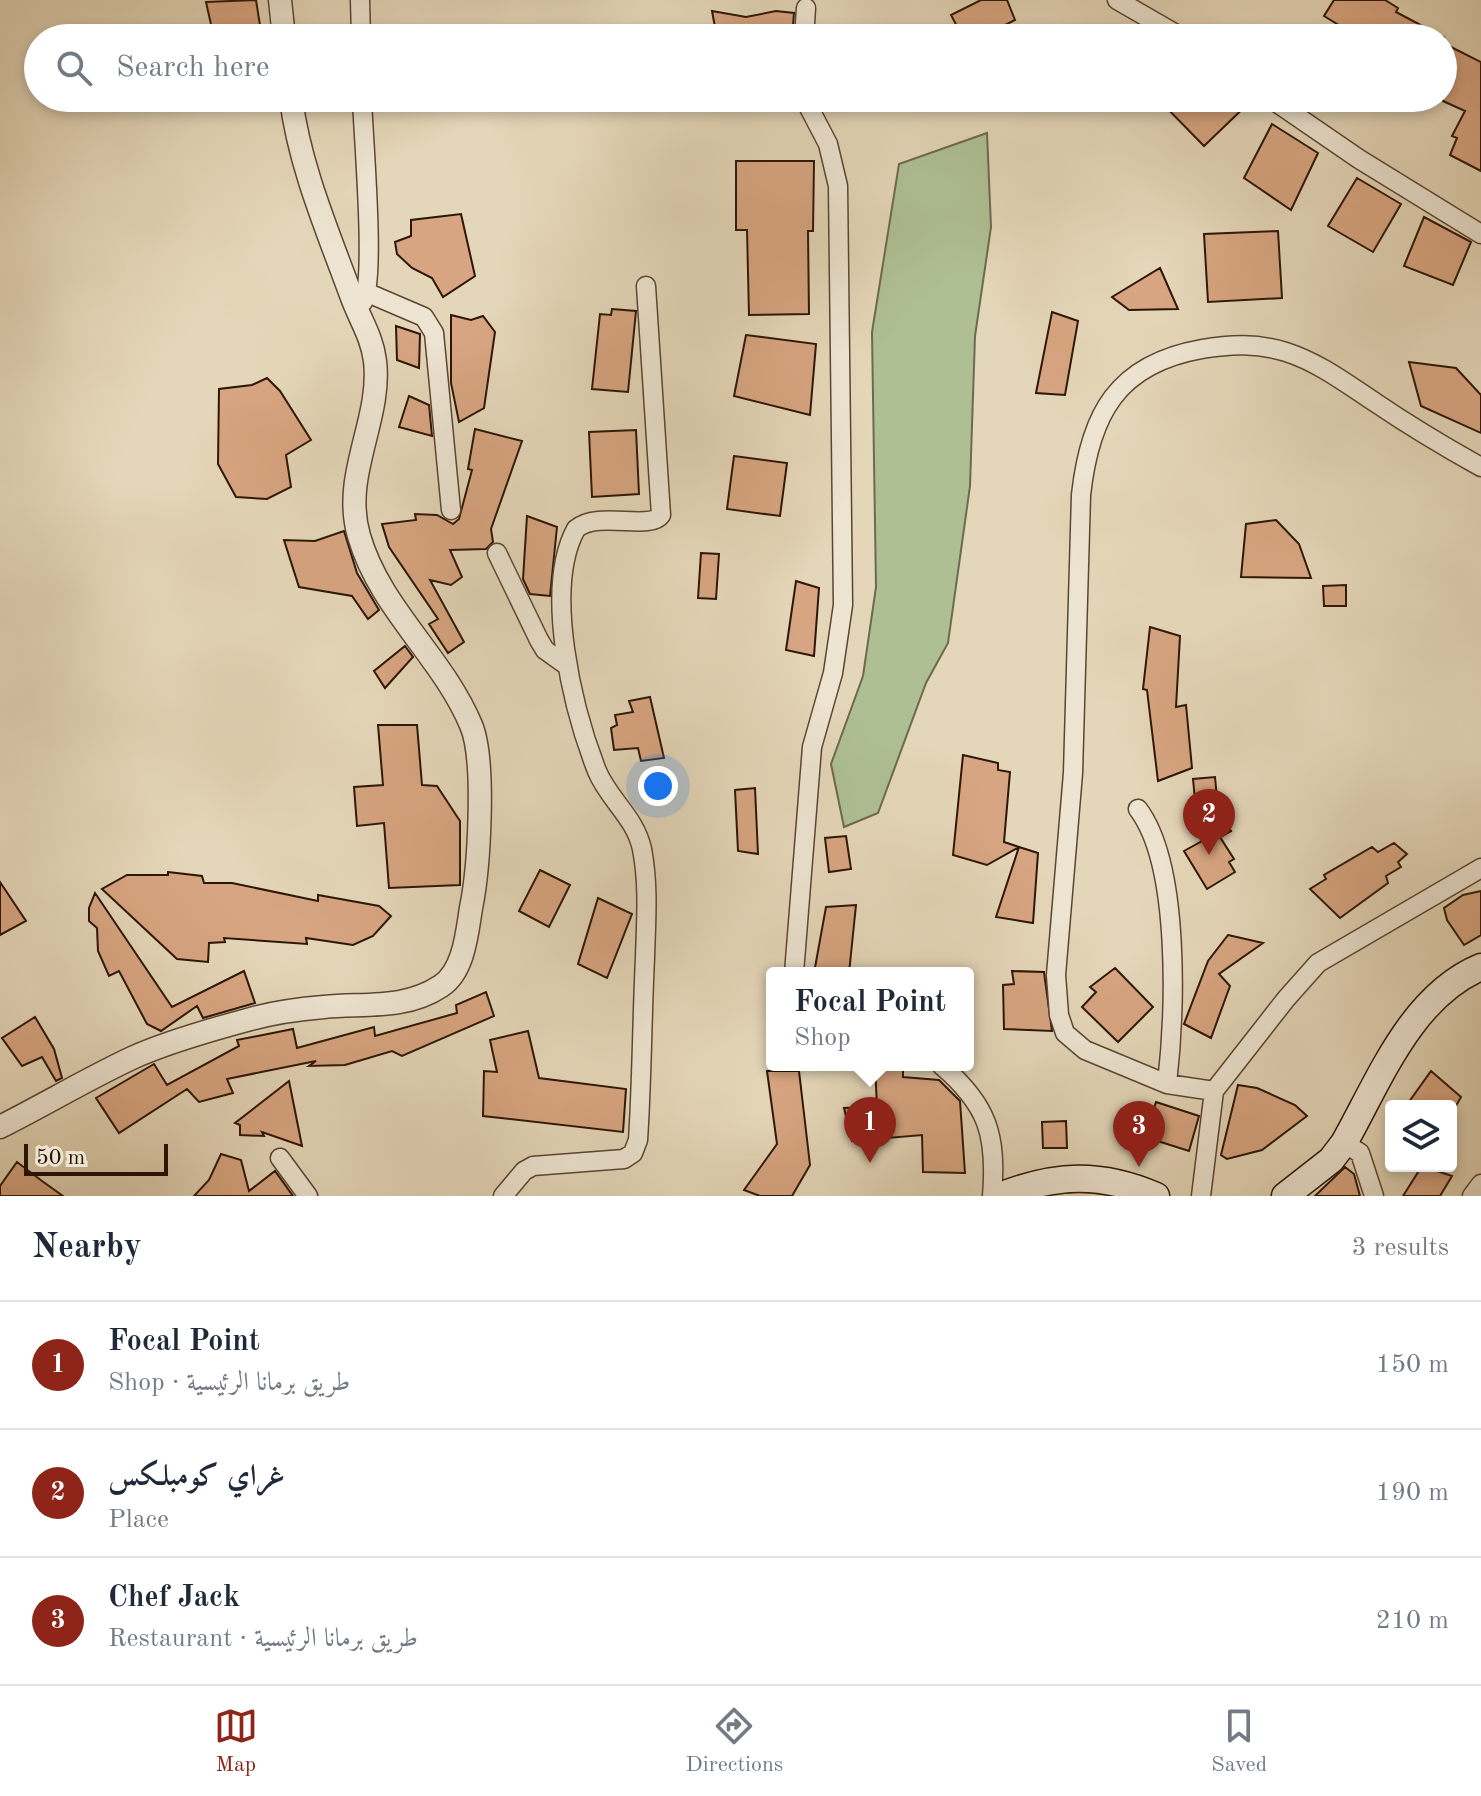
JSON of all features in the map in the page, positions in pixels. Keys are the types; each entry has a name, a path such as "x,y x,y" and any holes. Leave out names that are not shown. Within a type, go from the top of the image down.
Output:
{"main road":[{"path":"1281,1194 1331,1160 1411,1027 1433,997 1458,977 1481,967"},
{"path":"1000,1196 1041,1182 1075,1177 1108,1179 1156,1196"},
{"path":"1041,1182 1082,1196"}],"street":[{"path":"280,0 283,24"},
{"path":"360,0 361,24"},
{"path":"1117,0 1159,24"},
{"path":"805,24 806,8"},
{"path":"0,1127 152,1050 248,1019 323,1007 396,1005 441,986 457,966 476,883 477,751 472,727 452,691 397,616 372,571 357,532 356,471 376,381 371,338 362,302 309,175 294,112"},
{"path":"362,112 362,302"},
{"path":"794,967 812,747 833,673 843,605 838,186 828,144 811,112"},
{"path":"1290,112 1359,159 1481,234"},
{"path":"503,1196 524,1171 533,1166 624,1159 633,1153 638,1140 649,920 642,849 636,827 598,773 566,665 561,634 566,564 576,529 598,520 651,522 661,515 646,286"},
{"path":"362,302 424,317 434,333 451,510"},
{"path":"1214,1091 1167,1084 1085,1050 1065,1033 1059,1015 1056,975 1073,773 1081,495 1084,464 1097,422 1117,390 1138,372 1163,358 1248,344 1286,352 1326,369 1434,441 1481,467"},
{"path":"497,553 545,650 566,665"},
{"path":"1138,809 1150,824 1170,914 1173,998 1167,1084"},
{"path":"1201,1196 1214,1091 1318,963 1481,868"},
{"path":"947,1071 983,1109 992,1147 992,1196"},
{"path":"1344,1143 1360,1153 1374,1196"},
{"path":"280,1158 308,1196"},
{"path":"1472,1196 1481,1184"}],"green space":[{"path":"987,133 991,227 975,336 970,486 948,643 926,683 878,813 844,827 831,764 863,676 876,587 872,332 899,164"}],"building":[{"path":"256,0 260,24 211,24 206,2"},
{"path":"981,0 1007,0 1015,20 1007,24 956,24 951,15"},
{"path":"1334,0 1385,0 1398,8 1396,12 1419,24 1337,24 1324,16"},
{"path":"712,11 746,17 776,11 794,13 793,24 714,24"},
{"path":"1457,50 1481,62 1481,171 1450,155 1457,138 1452,136 1465,111 1457,107"},
{"path":"1171,112 1239,112 1204,146"},
{"path":"1272,124 1318,153 1291,210 1244,178"},
{"path":"736,161 814,161 813,231 808,231 809,314 749,315 747,230 736,230"},
{"path":"1357,178 1401,204 1373,252 1328,226"},
{"path":"461,214 475,276 443,297 432,278 412,268 397,254 395,242 411,236 411,220"},
{"path":"1424,217 1471,242 1453,285 1404,266"},
{"path":"1278,231 1282,298 1208,302 1204,234"},
{"path":"1160,268 1178,309 1129,310 1112,297"},
{"path":"612,309 636,311 628,392 592,389 600,314 611,315"},
{"path":"1052,312 1078,321 1065,395 1036,393"},
{"path":"451,315 471,320 483,316 495,332 484,408 459,422 451,383"},
{"path":"396,326 420,334 419,368 397,360"},
{"path":"746,335 816,344 810,415 734,396"},
{"path":"1409,362 1456,368 1481,395 1481,433 1421,406"},
{"path":"267,378 280,391 311,440 286,455 291,487 267,499 236,497 218,464 219,389 252,385"},
{"path":"409,396 429,405 432,436 399,427"},
{"path":"475,429 522,441 491,529 493,542 486,549 450,550 462,577 451,585 430,580 464,642 448,653 429,624 438,619 389,547 382,524 416,520 415,514 437,515 453,524 459,519 472,470 468,469"},
{"path":"636,430 639,494 592,497 589,432"},
{"path":"734,456 787,463 780,516 727,509"},
{"path":"527,516 557,527 550,596 530,594 523,579"},
{"path":"1276,520 1299,544 1311,578 1241,577 1246,524"},
{"path":"344,531 357,573 379,610 368,619 352,596 299,587 284,540 315,541"},
{"path":"701,553 719,554 716,599 698,598"},
{"path":"796,581 819,588 814,656 786,650"},
{"path":"1346,585 1346,606 1324,606 1323,586"},
{"path":"1150,627 1180,636 1176,707 1186,705 1192,768 1158,781 1147,690 1143,689"},
{"path":"405,646 413,657 385,688 374,671"},
{"path":"650,697 664,758 641,761 638,748 614,750 611,728 617,725 615,715 633,712 629,701"},
{"path":"378,725 417,725 422,785 437,786 460,821 460,885 389,888 384,823 357,826 354,787 383,785"},
{"path":"963,755 998,763 998,770 1010,772 1004,842 1019,847 987,865 953,855"},
{"path":"1215,777 1217,798 1195,800 1193,779"},
{"path":"755,788 758,854 738,851 735,790"},
{"path":"1222,816 1231,831 1220,837 1234,859 1229,862 1235,872 1207,889 1184,851 1202,841 1196,831"},
{"path":"846,836 851,869 829,872 825,838"},
{"path":"1394,843 1407,854 1398,862 1401,867 1386,876 1388,883 1340,918 1310,889 1326,879 1324,875 1372,847 1378,852"},
{"path":"1019,847 1038,853 1033,923 996,917"},
{"path":"540,870 570,885 549,927 519,911"},
{"path":"168,872 202,876 204,883 232,883 318,901 318,895 379,906 391,916 373,936 353,945 306,938 307,944 224,938 225,942 209,943 208,962 177,959 102,889 127,875 168,875"},
{"path":"0,882 26,921 0,935"},
{"path":"1481,891 1481,935 1464,945 1447,920 1444,908 1463,895"},
{"path":"95,893 172,1007 244,971 255,1003 203,1018 197,1006 161,1031 147,1024 119,971 109,976 98,951 97,928 89,921 89,908"},
{"path":"598,898 632,914 607,978 578,964"},
{"path":"856,905 850,967 815,967 826,907"},
{"path":"1228,935 1263,943 1219,974 1230,986 1211,1038 1184,1024 1208,961"},
{"path":"1115,968 1153,1007 1118,1042 1082,1007 1096,992 1090,987"},
{"path":"1012,971 1044,972 1052,1031 1004,1029 1003,985 1014,984"},
{"path":"486,992 494,1016 402,1056 392,1051 345,1065 309,1066 316,1061 227,1079 233,1093 199,1102 187,1089 119,1133 96,1098 154,1064 167,1085 239,1046 237,1040 293,1029 297,1048 374,1027 375,1036 457,1013 456,1005"},
{"path":"35,1017 54,1049 62,1078 56,1081 42,1057 22,1066 2,1038"},
{"path":"528,1031 539,1078 626,1089 623,1132 483,1116 484,1071 497,1072 490,1040"},
{"path":"767,1071 799,1071 810,1165 792,1196 760,1196 744,1190 777,1144"},
{"path":"875,1071 903,1071 903,1077 939,1080 960,1101 965,1173 923,1172 922,1135 852,1141 844,1108 877,1107"},
{"path":"1431,1071 1461,1097 1457,1104 1457,1100 1410,1100"},
{"path":"289,1081 302,1146 262,1132 264,1136 240,1135 240,1125 235,1123"},
{"path":"1238,1085 1257,1088 1295,1105 1307,1116 1262,1150 1227,1159 1221,1155"},
{"path":"1156,1102 1199,1116 1189,1151 1145,1137"},
{"path":"1066,1121 1067,1148 1043,1148 1042,1122"},
{"path":"221,1154 241,1160 249,1191 275,1171 293,1196 194,1196 209,1180"},
{"path":"17,1162 63,1196 0,1196 0,1186"},
{"path":"1345,1167 1354,1174 1360,1196 1315,1196"},
{"path":"1418,1172 1440,1172 1452,1176 1440,1196 1403,1196"}],"place":[{"name":"غراي كومبلكس","path":"1209,855"},
{"name":"Focal Point","path":"870,1163"},
{"name":"Chef Jack","path":"1139,1167"}]}
